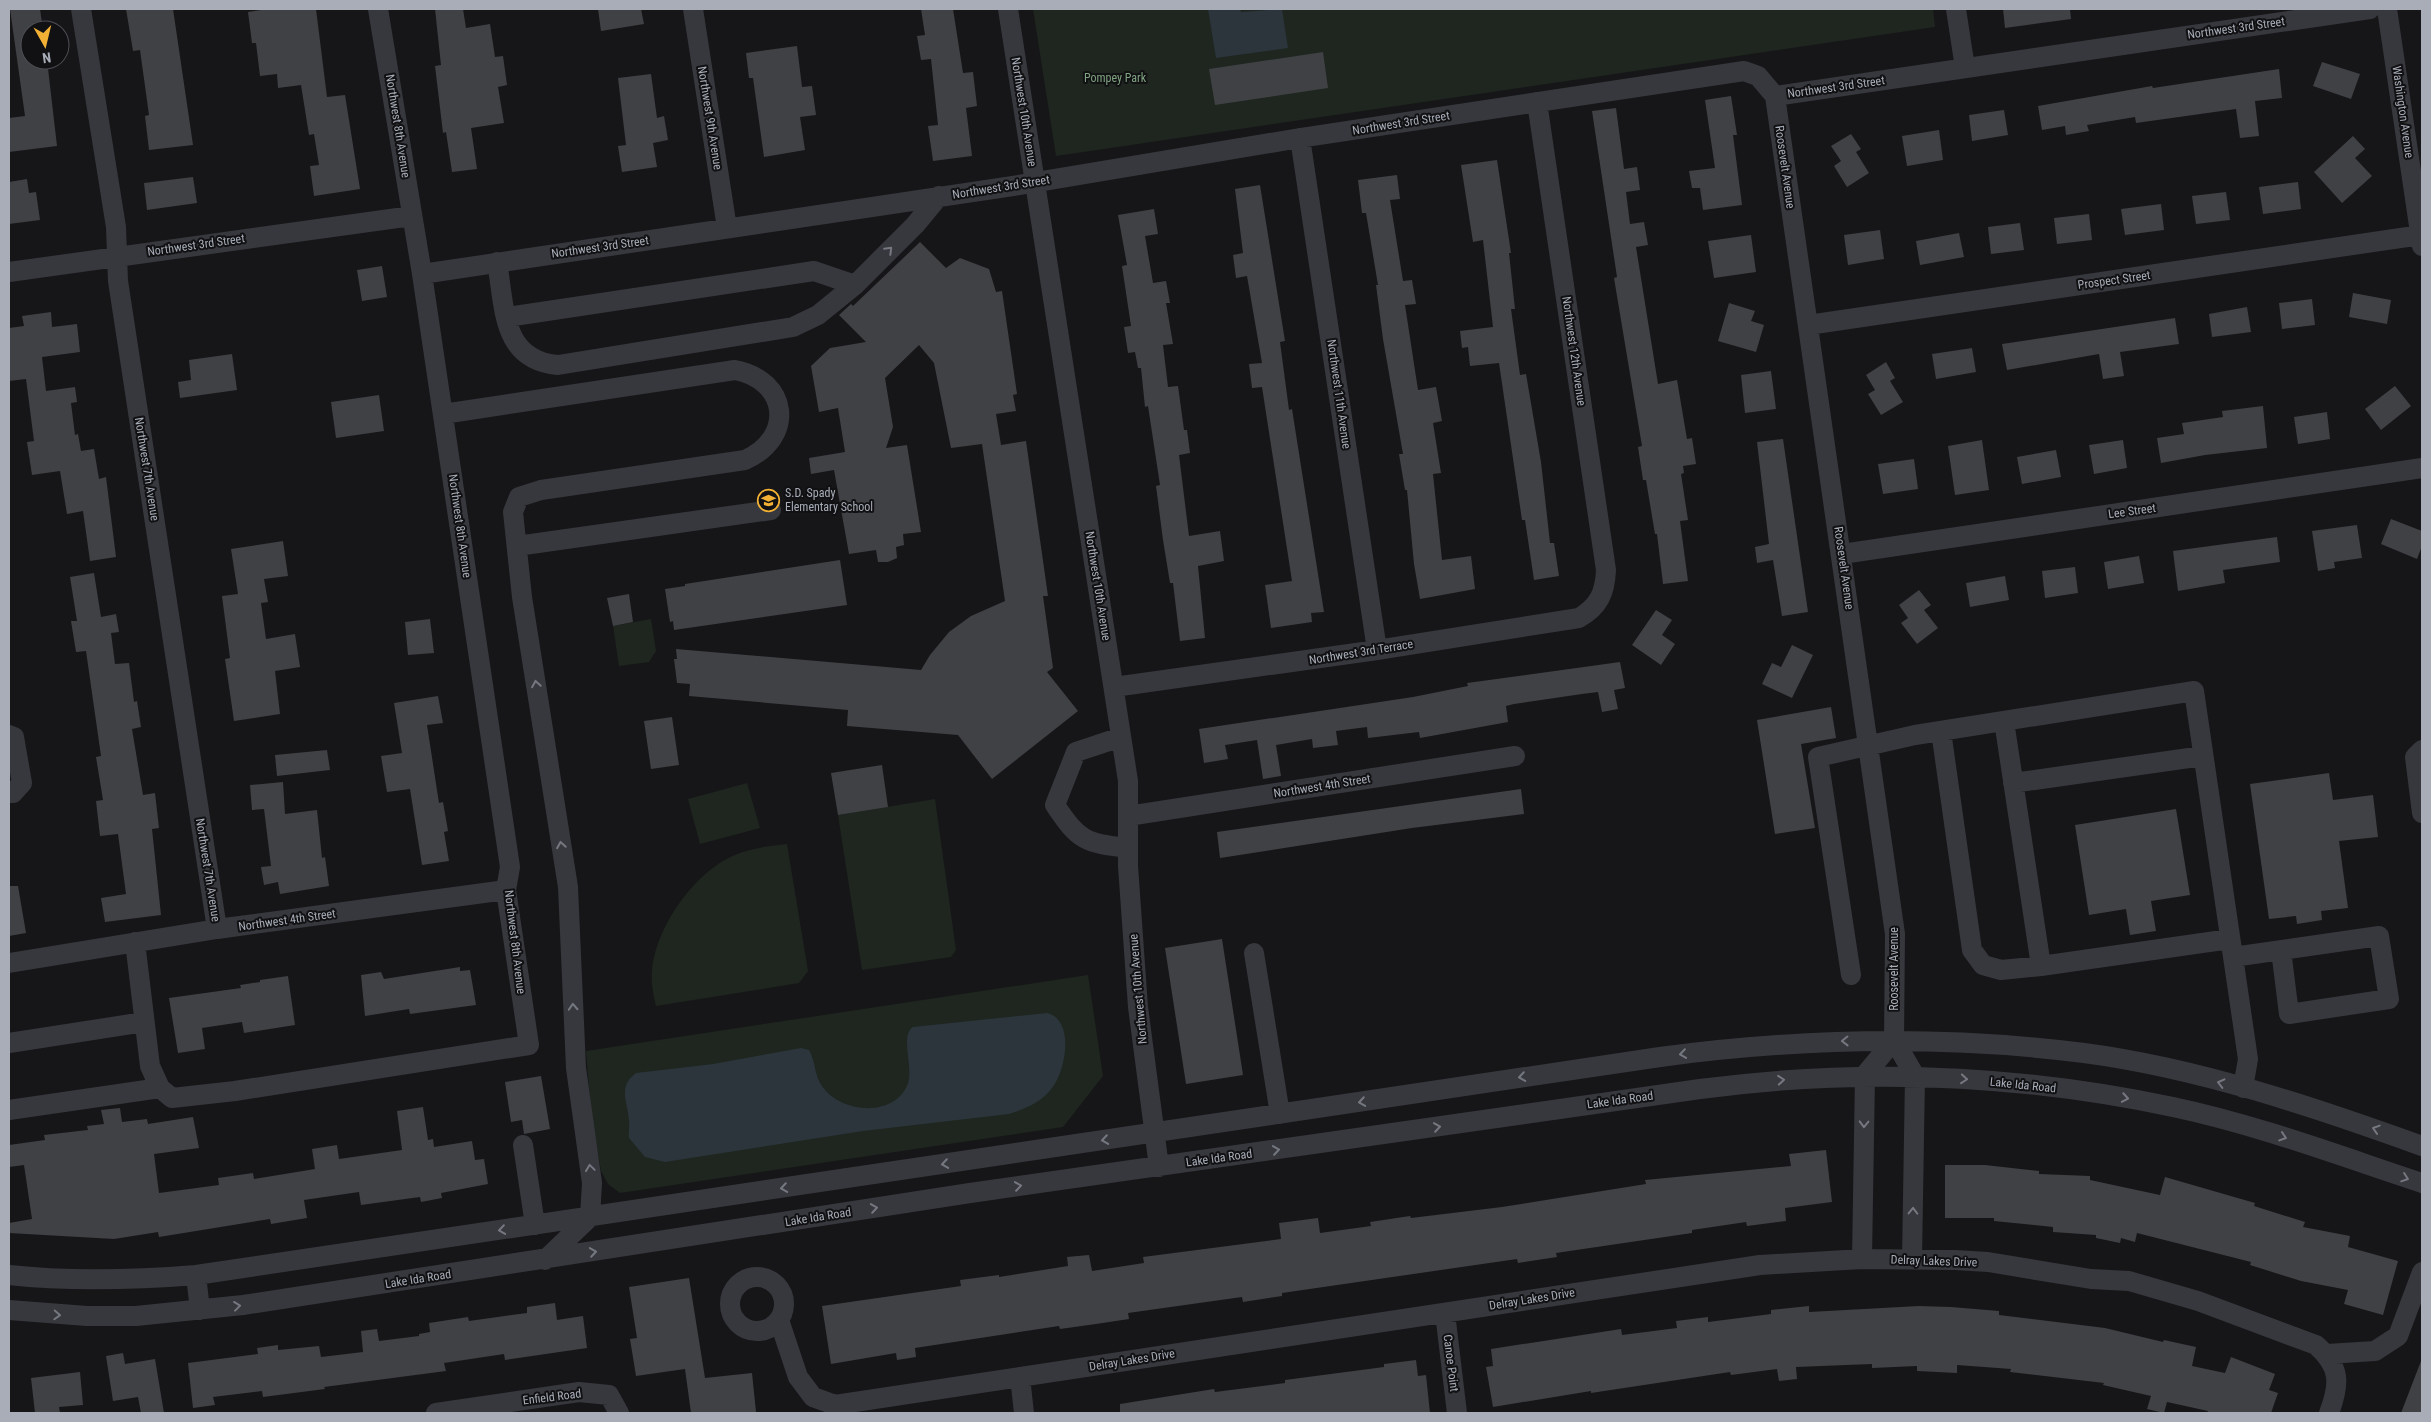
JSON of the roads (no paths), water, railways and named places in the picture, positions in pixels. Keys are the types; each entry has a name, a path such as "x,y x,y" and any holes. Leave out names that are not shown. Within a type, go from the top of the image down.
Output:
{"street":[{"name":"Northwest 7th Avenue","path":"81,9 116,227 118,281 217,929"},
{"name":"Northwest 8th Avenue","path":"160,1088 172,1098 236,1091 529,1045 506,890 510,867 422,274 378,9"},
{"name":"Northwest 9th Avenue","path":"693,9 726,228"},
{"name":"Northwest 10th Avenue","path":"1008,9 1128,781 1128,848 1138,1007 1159,1167"},
{"path":"1956,9 1965,68"},
{"name":"Northwest 3rd Street","path":"422,274 1035,182 1300,138 1744,72 1758,76 1774,96 1965,68 2268,16 2370,9"},
{"name":"Washington Avenue","path":"2387,9 2421,240"},
{"name":"Roosevelt Avenue","path":"1774,96 1842,554 1895,934 1894,1040"},
{"name":"Northwest 12th Avenue","path":"1537,102 1606,570 1605,585 1601,599"},
{"name":"Northwest 11th Avenue","path":"1300,138 1377,650"},
{"path":"497,262 509,332 522,352 542,364 558,365 794,327 818,315 855,285 915,225 939,196"},
{"name":"Northwest 3rd Street","path":"9,272 412,216"},
{"name":"Prospect Street","path":"1808,325 2421,240"},
{"path":"507,317 814,271 855,285"},
{"path":"443,414 734,370 749,372 762,379 771,390 777,403 779,417 776,431 769,444 759,454 745,460 541,490 519,497 513,512 522,597 568,887 576,1068 592,1183 590,1217 545,1260"},
{"name":"Lee Street","path":"1842,554 2422,468"},
{"path":"517,546 771,510"},
{"name":"Northwest 3rd Terrace","path":"1114,687 1377,650 1579,618 1592,610 1601,599"},
{"path":"1851,975 1818,758 1941,731 2194,691 2248,1059 2243,1088"},
{"path":"2004,721 2041,966"},
{"path":"1941,731 1972,950 1983,965 1992,969 2041,966 2232,948 2281,950 2379,936 2390,999 2289,1014 2281,950"},
{"path":"9,735 14,737 22,783 12,793 9,793"},
{"path":"1121,737 1076,752 1055,805 1072,830 1096,844 1128,848"},
{"path":"2422,750 2415,757 2422,813"},
{"name":"Northwest 4th Street","path":"1128,816 1515,756"},
{"path":"2013,783 2203,756"},
{"name":"Northwest 4th Street","path":"9,963 217,929 506,890"},
{"path":"9,1110 160,1088 150,1066 135,942"},
{"path":"1254,953 1280,1114"},
{"path":"9,1042 144,1022"},
{"path":"1862,1259 1865,1075 1894,1040"},
{"path":"1894,1040 1915,1076 1912,1259"},
{"path":"9,1275 88,1281 140,1280 196,1275 1708,1050 1805,1042 1894,1040 1981,1043 2086,1054 2243,1088 2379,1130 2422,1146"},
{"name":"Lake Ida Road","path":"9,1310 87,1316 136,1316 200,1310 545,1260 970,1193 1724,1086 1808,1077 1915,1076 2077,1090 2174,1107 2266,1132 2422,1183"},
{"path":"523,1145 535,1225"},
{"name":"Delray Lakes Drive","path":"779,1320 798,1377 813,1397 835,1405 1760,1265 1862,1259 1912,1259 1988,1262 2091,1279 2129,1282 2198,1301 2266,1325 2316,1345 2327,1354"},
{"path":"2329,1413 2336,1397 2338,1382 2335,1368 2327,1354 2375,1351 2398,1336 2422,1272"},
{"path":"196,1275 200,1310"},
{"name":"Canoe Point","path":"1445,1313 1457,1413"},
{"path":"1020,1377 1024,1413"},
{"name":"Enfield Road","path":"436,1413 579,1392 609,1395 619,1413"}],"place":[{"name":"S.D. Spady Elementary School","path":"769,500"}],"park label":[{"name":"Pompey Park","path":"1115,78"}]}
